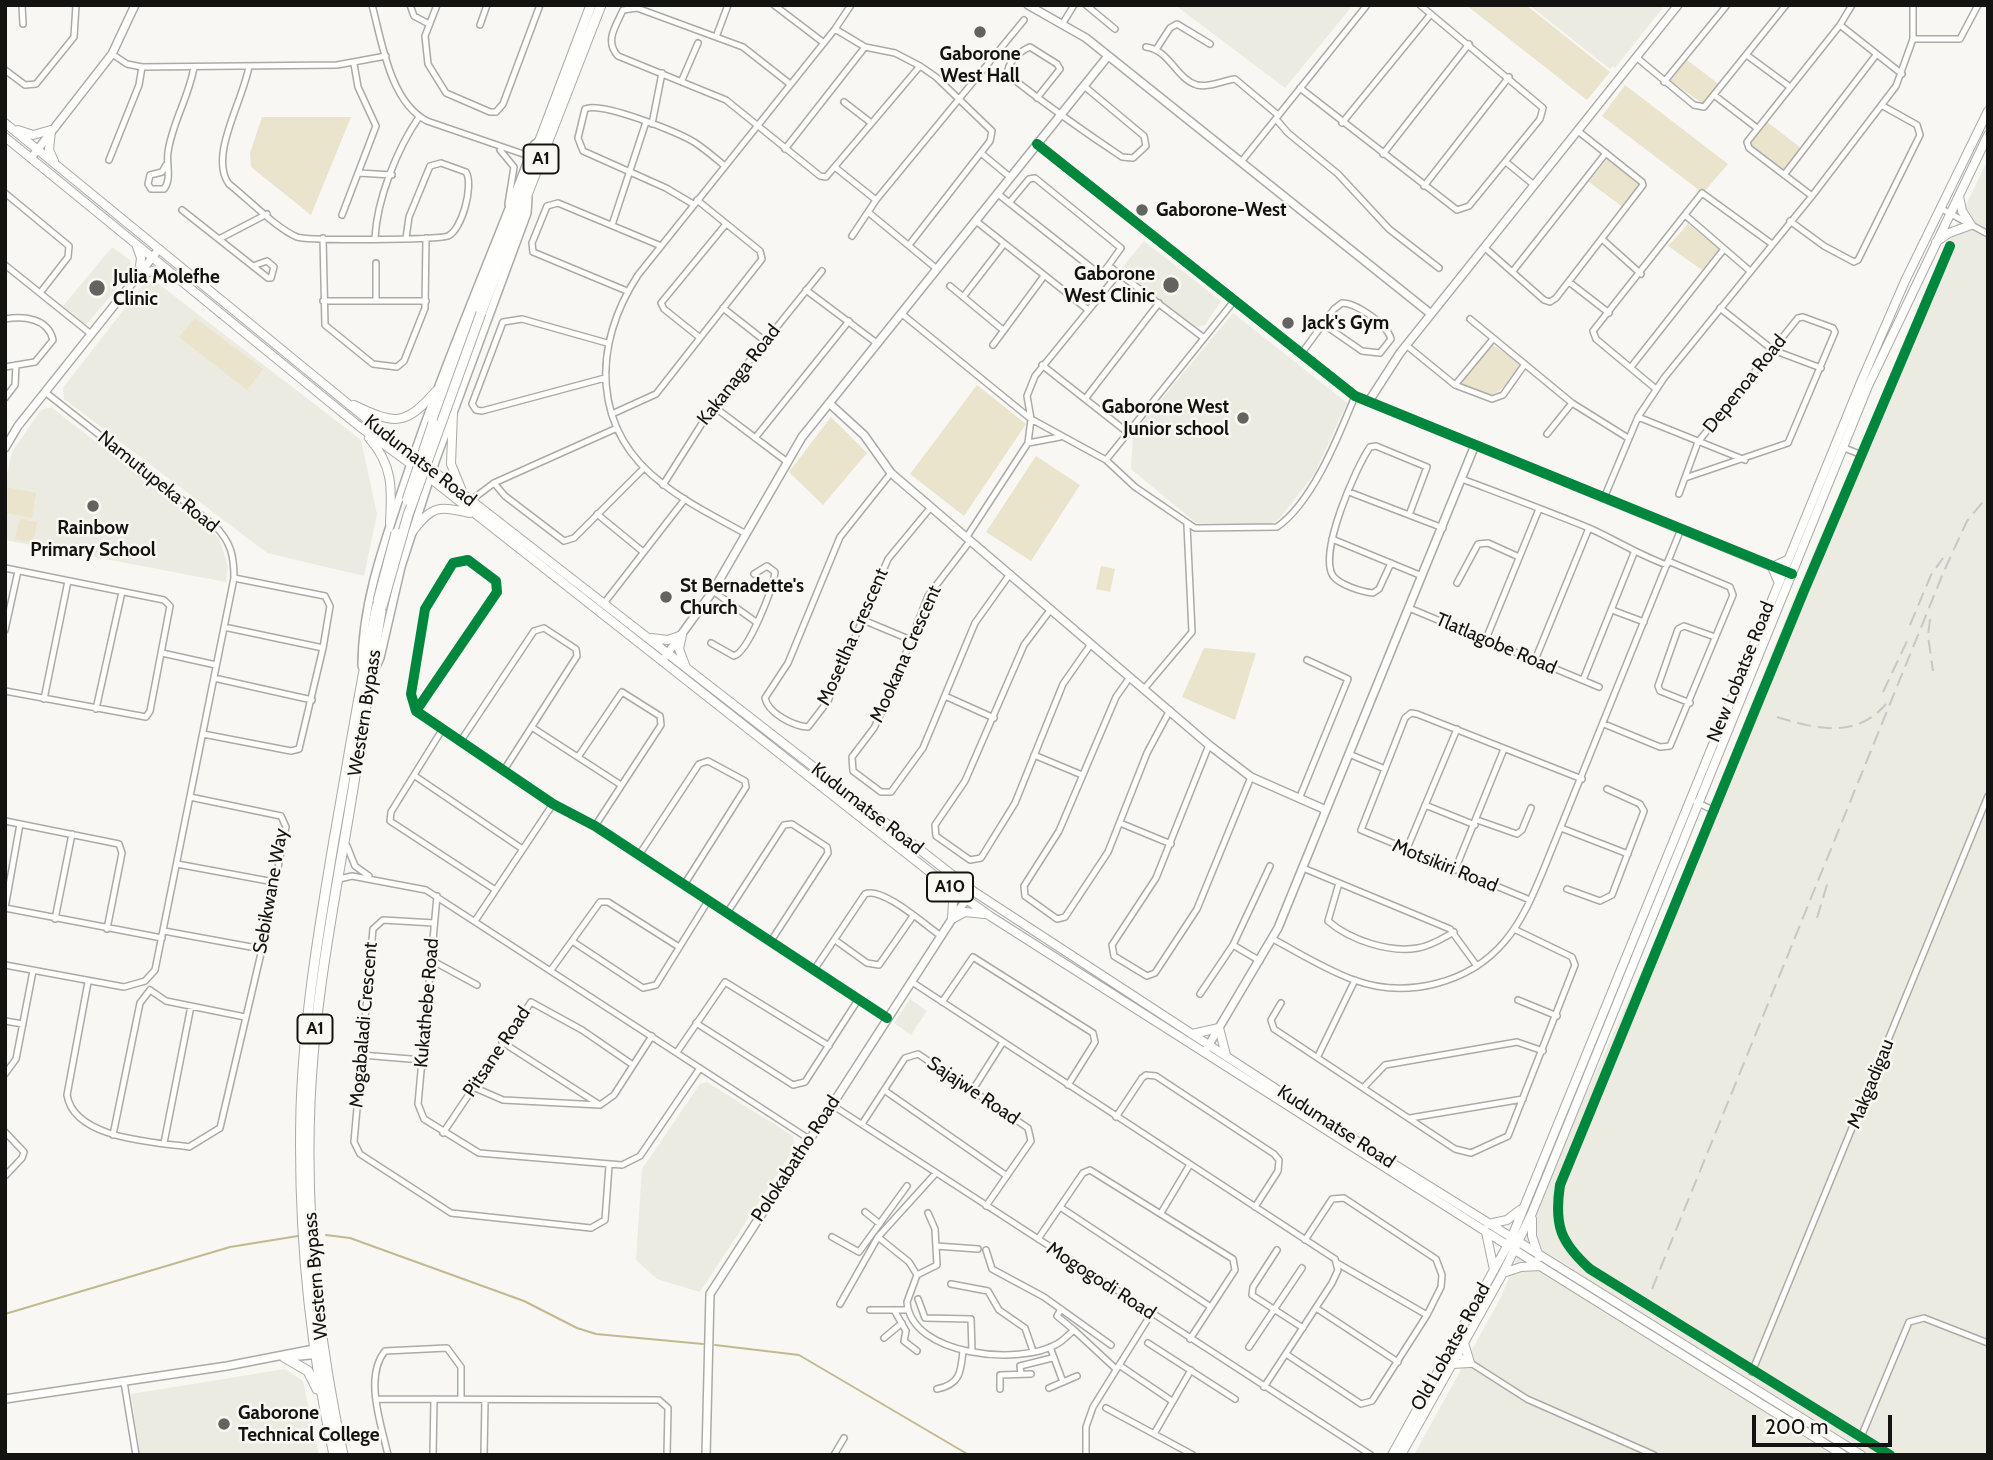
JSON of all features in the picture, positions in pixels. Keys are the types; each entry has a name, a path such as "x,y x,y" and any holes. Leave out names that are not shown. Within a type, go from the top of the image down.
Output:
{"highway":[{"name":"Western Bypass","path":"334,1455 328,1427 302,1217 304,1065 314,966 366,679 395,537 433,423 591,5"},
{"name":"Western Bypass","path":"380,606 402,533 481,313 601,5"},
{"name":"Western Bypass","path":"343,1455 318,1351 310,1217 310,1106 317,1013 347,825 366,679"},
{"path":"284,1357 309,1371 316,1384 328,1427"}],"main road":[{"path":"1393,1454 1452,1364 1454,1352 1464,1342 1498,1272 1532,1213 1792,574 1814,508 1905,281 1988,111"},
{"path":"7,124 33,135 51,131 49,150 55,162"},
{"name":"Kudumatse Road","path":"7,124 55,162 183,280 360,427 412,459"},
{"path":"1839,446 1988,135"},
{"name":"Kudumatse Road","path":"5,137 135,241 156,253 339,397 431,474 605,602 973,891 1192,1034 1207,1049 1226,1055 1487,1228"},
{"path":"1934,244 1949,233 1971,225 1962,211 1959,196"},
{"path":"135,241 141,258 139,274 158,270 183,280"},
{"path":"339,397 383,418 405,419 415,414 436,391"},
{"path":"453,412 451,464 467,498"},
{"path":"360,427 389,468 393,484 390,523"},
{"name":"Kudumatse Road","path":"431,474 473,514 944,883 990,916 1207,1049 1843,1455"},
{"path":"412,532 427,513 438,508 473,514"},
{"name":"New Lobatse Road","path":"1513,1244 1525,1203 1782,571 1814,508"},
{"path":"1778,581 1772,567 1787,560"},
{"path":"645,635 660,640 682,635 679,649 686,667"},
{"path":"944,883 953,901 952,919 971,911 990,916"},
{"path":"1192,1034 1219,1028 1226,1055"},
{"path":"1498,1272 1487,1228 1507,1220 1525,1203"},
{"path":"1498,1272 1539,1262 1532,1236 1532,1213"},
{"name":"Kudumatse Road","path":"1539,1262 1861,1455"},
{"name":"Old Lobatse Road","path":"1393,1454 1498,1272"},
{"path":"1452,1364 1470,1363 1464,1342"}],"street":[{"path":"22,5 23,24"},
{"path":"5,70 25,85 36,84 74,37 76,5"},
{"path":"31,158 112,54 135,5"},
{"path":"372,5 386,56 398,86 419,117 494,146 529,156"},
{"path":"410,5 414,16 429,24"},
{"path":"437,5 429,24 425,54 446,93 496,112 503,104 540,5"},
{"path":"480,25 487,5"},
{"path":"716,37 728,5"},
{"path":"774,5 824,43"},
{"path":"746,534 663,485 644,468 617,428 612,414 605,378 607,343 618,308 628,291 695,202 835,29 851,5"},
{"path":"1028,5 1063,23 1108,56 1431,314"},
{"path":"1063,23 1074,5"},
{"path":"1086,5 1115,29"},
{"path":"1241,162 1367,5"},
{"path":"1300,88 1424,186 1462,211 1506,162 1543,113 1540,103 1420,5"},
{"path":"1369,401 1380,379 1406,345 1678,5"},
{"path":"1664,82 1727,5"},
{"path":"1636,57 1664,82 1699,107 1704,107 1748,56 1786,5"},
{"path":"1812,196 1747,145 1757,128 1840,25 1852,5"},
{"path":"1604,498 1638,417 1656,389 1882,106 1902,74 1913,39 1913,5"},
{"path":"1913,39 1960,39 1978,5"},
{"path":"790,84 750,51 637,8 623,10 611,37 613,51 618,56 682,80 732,103 785,149 820,176 826,177 920,66"},
{"path":"1342,123 1431,14"},
{"path":"852,236 876,200 1024,20"},
{"path":"1157,48 1170,28 1177,24 1210,44"},
{"path":"1840,25 1902,74"},
{"path":"835,29 865,47 895,53 920,66 992,131 990,141 909,245"},
{"path":"682,80 698,43"},
{"path":"1383,154 1469,44"},
{"path":"785,149 865,47"},
{"path":"1037,98 1060,69 1058,64 1030,47 1023,50 1007,70 1008,75 1037,98 1059,115 1122,157 1133,158 1146,146 1144,136 1084,86"},
{"path":"1146,47 1157,48 1194,84 1206,85 1236,79 1277,117 1288,134 1338,174 1389,229 1439,268"},
{"path":"112,54 127,64 142,68 354,64 386,56"},
{"path":"1784,174 1876,55"},
{"path":"662,661 713,592 786,461 829,403 1108,56"},
{"path":"1748,56 1790,88"},
{"path":"342,215 376,122 358,87 354,64"},
{"path":"249,66 245,88 224,146 222,167 229,184 295,236 375,239 426,238 447,236 457,228 468,196 470,180 466,172 441,163 430,166 409,217 406,238"},
{"path":"166,165 162,172 150,175 148,184 152,189 164,189 168,184 166,165 169,144 188,95 194,67"},
{"path":"109,160 139,85 142,68"},
{"path":"612,225 628,171 649,123 662,73"},
{"path":"1424,186 1509,77"},
{"path":"1714,95 1757,128"},
{"path":"845,102 870,122"},
{"path":"612,414 656,394 763,254 695,202 583,150 579,145 582,117 590,106 649,123 695,143 725,166"},
{"path":"1790,221 1843,257 1854,262 1858,260 1920,135 1917,125 1882,106"},
{"path":"375,239 377,217 391,175 419,117"},
{"path":"1484,247 1547,302 1556,298 1569,282 1641,189 1642,182 1578,131"},
{"path":"366,679 362,648 369,602 390,523 436,391 506,211 534,145 539,141"},
{"path":"1037,144 1355,396 1792,574"},
{"path":"494,146 509,158 514,167 506,211"},
{"path":"981,153 1011,178"},
{"path":"1513,271 1605,153"},
{"path":"1506,162 1534,185"},
{"path":"836,168 876,200"},
{"path":"359,173 391,175"},
{"path":"998,194 1009,203 1098,273 1109,266 1120,245 1041,181 1029,179 1009,203"},
{"path":"366,679 380,659 412,532 442,442 527,213 529,190"},
{"path":"5,193 69,246 68,257 40,293"},
{"path":"1656,389 1593,334 1685,215 1705,193 1772,244"},
{"path":"628,291 537,255 531,248 547,206 551,203 661,246"},
{"path":"1940,208 1988,234"},
{"path":"182,211 253,266"},
{"path":"868,212 937,269"},
{"path":"219,239 267,214"},
{"path":"1685,215 1750,271"},
{"path":"976,221 1087,309"},
{"path":"699,337 664,309 662,303 726,224"},
{"path":"323,238 324,325 373,364 397,367 404,361 426,301 426,238"},
{"path":"1602,239 1641,274"},
{"path":"963,297 1004,244"},
{"path":"1890,1455 1752,1372 1590,1269 1572,1252 1557,1220 1560,1185 1950,246"},
{"path":"1631,367 1724,249"},
{"path":"5,447 45,392 156,253"},
{"path":"376,263 376,301"},
{"path":"1109,266 1204,338"},
{"path":"6,268 91,334"},
{"name":"Kakanaga Road","path":"663,485 713,406 822,271"},
{"path":"1062,437 1028,443 1031,419 1028,390 1042,365 1118,274"},
{"path":"993,345 1044,276"},
{"path":"1569,282 1609,313"},
{"path":"950,286 1003,330"},
{"path":"806,290 878,344"},
{"path":"323,301 426,301"},
{"path":"1106,460 1234,301"},
{"path":"1085,399 1159,303"},
{"path":"1301,354 1323,324 1338,305 1352,304 1388,331 1391,339 1380,353 1367,353 1323,324"},
{"path":"723,308 765,341"},
{"path":"1685,478 1746,460 1788,443 1821,368 1773,350 1720,308"},
{"path":"902,314 1031,419 1106,460 1135,487 1187,525 1203,530 1268,529 1281,524 1325,466 1355,396"},
{"path":"5,319 28,317 51,334 52,343 39,360 5,367"},
{"name":"Depenoa Road","path":"1679,494 1698,442 1801,317 1834,329 1821,368"},
{"path":"605,378 482,411 476,410 472,401 499,327 509,319 544,324 607,343"},
{"path":"1470,319 1572,403 1628,438"},
{"path":"755,438 849,321"},
{"path":"1455,385 1493,339"},
{"path":"1406,345 1455,385 1474,395 1497,398 1525,365"},
{"path":"5,398 15,385 16,365"},
{"path":"1042,365 1127,432"},
{"name":"Namutupeka Road","path":"45,392 215,526 227,539 233,554 234,578 157,966 145,981"},
{"path":"829,403 864,435 891,473 1209,745 1251,777 1326,810"},
{"path":"1547,434 1572,403"},
{"path":"713,406 786,461"},
{"path":"1638,417 1746,460"},
{"path":"467,498 494,483 617,428"},
{"path":"422,432 428,445 435,447 442,442"},
{"name":"Mookana Crescent","path":"945,696 923,748 886,794 853,771 850,764 890,694 928,596 968,539 1028,443"},
{"path":"1207,1049 1273,939 1475,445"},
{"path":"1391,563 1377,591 1366,592 1339,581 1331,570 1332,539 1349,492 1371,446 1424,463 1427,472 1409,514"},
{"path":"1839,446 1862,455"},
{"path":"494,483 505,496 564,541 574,538 644,468"},
{"name":"Mosetlha Crescent","path":"891,473 840,537 789,663 765,701 781,717 808,726 828,701 888,559 931,507"},
{"path":"1462,479 1589,528 1626,545 1634,553 1732,588 1733,594 1672,744 1667,748 1604,724"},
{"path":"398,500 409,491 414,491 421,496 421,506"},
{"path":"1349,492 1443,528"},
{"path":"605,602 685,499"},
{"path":"1486,639 1539,509"},
{"path":"597,514 642,551"},
{"path":"1144,689 1192,632 1187,525"},
{"path":"1535,660 1589,528"},
{"path":"1273,939 1355,981 1400,988 1424,986 1457,977 1477,966 1505,942 1531,900 1681,529"},
{"path":"1332,539 1422,576"},
{"path":"1457,583 1478,544 1488,544 1519,557"},
{"path":"1583,680 1634,553"},
{"path":"414,709 497,592 496,581 468,560 453,563 425,609 411,694 414,709 553,804 594,826 887,1018"},
{"path":"711,643 728,654 739,655 750,639 775,572 767,566 754,574"},
{"path":"5,568 167,602 170,606 150,711 146,717 5,691"},
{"path":"5,630 18,571"},
{"path":"994,718 945,696 975,623 1010,574"},
{"path":"203,734 296,751 303,746 323,648 330,606 325,596 234,578"},
{"path":"44,699 68,581"},
{"path":"96,709 122,592"},
{"path":"713,592 756,622"},
{"name":"Tlatlagobe Road","path":"1409,608 1599,687"},
{"path":"1051,609 1024,645 965,781 934,825 936,836 971,860 981,858 1014,803 1063,684 1091,643"},
{"path":"1612,610 1644,622"},
{"path":"863,620 911,640"},
{"path":"1690,703 1660,691 1658,686 1678,629 1685,625 1715,638"},
{"path":"223,627 323,648"},
{"path":"460,742 537,628 544,628 577,652 576,660 504,770"},
{"path":"162,653 216,664"},
{"path":"1299,799 1348,679 1307,660"},
{"path":"1130,677 1116,697 1059,831 1024,886 1025,896 1057,919 1065,917 1108,852 1153,741 1170,710"},
{"path":"214,678 312,700"},
{"path":"578,757 622,692 660,716 660,725 594,826"},
{"path":"1349,754 1385,769 1408,715 1417,714 1582,779"},
{"path":"533,728 621,785"},
{"path":"1406,851 1457,729"},
{"path":"442,730 391,812 391,824 494,889"},
{"path":"1209,745 1156,878 1112,944 1114,956 1147,976 1156,973 1197,909 1251,777"},
{"path":"1455,870 1504,749"},
{"path":"1034,755 1082,775"},
{"path":"639,855 703,761 708,761 746,783 684,884"},
{"name":"Motsikiri Road","path":"1385,769 1361,830 1406,851 1531,900"},
{"path":"415,776 522,848"},
{"path":"1567,889 1600,901 1607,900 1628,854 1643,808 1640,804 1607,789"},
{"name":"Makgadigau","path":"1752,1372 1988,796"},
{"name":"Sebikwane Way","path":"88,982 67,1099 92,1129 113,1135 192,1146 222,1125 262,949 286,827 284,818 190,797"},
{"path":"1690,799 1715,811"},
{"path":"475,921 553,804"},
{"path":"1425,805 1517,834 1522,830 1531,807"},
{"path":"5,821 116,842 122,848 107,929"},
{"path":"1120,823 1171,844"},
{"path":"20,824 5,908 162,938"},
{"path":"727,913 788,824 827,850 771,941"},
{"path":"347,825 350,860 363,874 385,881"},
{"path":"1561,828 1628,854"},
{"path":"55,919 72,834"},
{"path":"177,864 274,882"},
{"path":"1200,994 1233,944 1270,866"},
{"path":"1303,868 1454,932 1477,966"},
{"path":"336,881 347,876 385,881 421,888 437,896 809,1139"},
{"path":"1339,883 1328,921 1367,942 1391,948 1418,948 1454,932"},
{"path":"814,970 864,894 873,891 941,936"},
{"name":"Polokabatho Road","path":"706,1455 710,1294 887,1018 973,891"},
{"name":"Kukathebe Road","path":"437,896 419,1111 424,1119 443,1133"},
{"path":"551,970 596,904 604,901 679,947"},
{"path":"572,941 643,988 650,988 656,985 708,901"},
{"path":"835,940 867,963 879,965 913,916"},
{"name":"Mogabaladi Crescent","path":"434,923 383,920 373,929 355,1146 360,1154 451,1213 597,1228 605,1220 609,1166"},
{"path":"1281,1003 1270,1024 1455,1149 1471,1153 1505,1139 1557,1016 1575,960 1514,929"},
{"path":"164,931 262,949"},
{"path":"1233,944 1260,961"},
{"path":"942,1002 973,957 1093,1033 1095,1042 1068,1085"},
{"path":"431,960 477,985"},
{"path":"5,965 124,987 145,981 150,990 166,1001 245,1017"},
{"path":"5,1074 16,1059 33,971"},
{"path":"1318,1056 1355,981"},
{"path":"677,1052 722,983 729,982 829,1046"},
{"path":"912,982 1189,1166 1331,1255 1338,1264 1427,1315"},
{"path":"113,1135 140,1003 150,990"},
{"path":"696,1023 793,1085 799,1086 805,1082 858,1000"},
{"path":"1518,1000 1557,1016"},
{"name":"Pitsane Road","path":"443,1133 528,1003 534,1002 633,1065"},
{"path":"164,1143 191,1006"},
{"path":"5,1021 23,1024"},
{"path":"472,1087 497,1100 600,1105 614,1095 652,1036"},
{"path":"502,1041 600,1105"},
{"path":"972,1091 1003,1042"},
{"path":"1364,1087 1385,1065 1517,1042 1543,1051"},
{"name":"Sajajwe Road","path":"862,1124 911,1054 918,1054 1028,1128 1032,1135 1031,1141 986,1206"},
{"path":"362,1055 422,1060"},
{"path":"443,1133 488,1155 609,1166 628,1163 640,1156 700,1068"},
{"path":"1116,1117 1142,1078 1151,1074 1156,1076 1274,1154 1279,1160 1278,1171 1255,1207"},
{"path":"884,1090 1007,1176"},
{"path":"1410,1118 1523,1099"},
{"name":"Mogogodi Road","path":"832,1105 1371,1455"},
{"path":"5,1132 24,1152 22,1158 5,1176"},
{"path":"1161,1213 1189,1166"},
{"path":"1038,1239 1083,1173 1090,1170 1161,1213 1235,1262 1235,1270 1190,1339"},
{"path":"839,1304 878,1237 936,1173"},
{"path":"832,1237 859,1252 907,1186"},
{"path":"1286,1354 1361,1404 1373,1401 1427,1315 1442,1282 1436,1259 1344,1198 1332,1199 1305,1240"},
{"path":"1060,1207 1211,1307"},
{"path":"865,1212 885,1228"},
{"path":"928,1213 934,1229 937,1265 917,1275 909,1290 907,1310 914,1323 930,1339 963,1350 1004,1354 1050,1347 1074,1330"},
{"path":"878,1237 909,1262 917,1275"},
{"path":"936,1246 978,1250"},
{"path":"986,1250 992,1269 1061,1309 1111,1345"},
{"path":"1277,1250 1252,1291 1254,1299 1303,1328"},
{"path":"1264,1388 1336,1275 1338,1264"},
{"path":"1249,1347 1302,1268"},
{"path":"951,1284 988,1291 999,1310 1025,1328 1033,1351"},
{"path":"918,1299 925,1318 971,1319 972,1351"},
{"path":"1316,1308 1398,1362"},
{"path":"1061,1309 1057,1316 1117,1367 1172,1401"},
{"path":"870,1310 907,1310"},
{"path":"894,1310 906,1331 904,1341 917,1351"},
{"path":"1086,1455 1086,1427 1093,1407 1152,1314"},
{"path":"1861,1437 1905,1332 1915,1318 1924,1318 1988,1343"},
{"path":"884,1338 902,1323"},
{"path":"1148,1343 1235,1399"},
{"path":"388,1455 377,1399 376,1362 385,1351 445,1346 461,1367 461,1399"},
{"path":"1050,1347 1063,1382"},
{"path":"937,1389 952,1386 957,1380 963,1350"},
{"path":"272,1357 318,1351"},
{"path":"5,1399 318,1351"},
{"path":"1454,1352 1527,1399 1562,1417 1654,1455"},
{"path":"1021,1374 1020,1366 1052,1358"},
{"path":"1154,1434 1191,1370"},
{"path":"1000,1389 1000,1375 1031,1374"},
{"path":"1049,1388 1077,1376"},
{"path":"124,1382 136,1455"},
{"path":"377,1399 662,1401 668,1408 667,1455"},
{"path":"433,1455 434,1399"},
{"path":"484,1455 485,1401"},
{"path":"1106,1408 1193,1455"},
{"path":"834,1455 845,1438"}],"shaded area":[{"path":"1175,5 1353,5 1285,88"},
{"path":"1466,5 1526,5 1610,72 1587,100"},
{"path":"1529,5 1665,5 1615,68 1613,66 1610,69"},
{"path":"1687,60 1720,85 1705,105 1670,81"},
{"path":"1625,85 1728,164 1703,193 1602,116"},
{"path":"262,117 351,117 311,215 251,167 250,153"},
{"path":"1766,121 1801,148 1785,172 1750,145 1749,142"},
{"path":"1607,159 1639,183 1624,208 1589,182"},
{"path":"1988,159 1988,1455 1414,1455 1501,1297 1578,1112 1656,939 1799,586 1948,243"},
{"path":"1688,224 1719,249 1702,270 1668,246"},
{"name":"Gaborone West Clinic","path":"1144,241 1221,301 1205,325 1197,327 1120,270"},
{"name":"Julia Molefhe Clinic","path":"112,247 130,260 132,271 86,325 63,306"},
{"path":"155,281 361,440 377,514 364,576 267,553 64,399 63,388 145,282"},
{"name":"Gaborone West Junior school","path":"1233,313 1347,403 1315,473 1281,517 1271,524 1196,523 1131,469 1133,434"},
{"path":"195,318 263,369 247,390 179,337"},
{"path":"1493,345 1522,365 1496,393 1481,394 1460,383"},
{"path":"977,385 1026,424 964,516 910,474"},
{"name":"Rainbow Primary School","path":"51,407 219,538 228,566 226,582 5,540 5,483 12,452 41,410"},
{"path":"831,417 867,453 823,505 789,472"},
{"path":"1036,456 1080,485 1031,561 986,532"},
{"path":"6,487 36,493 32,518 5,513"},
{"path":"20,519 37,522 33,543 15,539"},
{"path":"1101,566 1115,569 1110,592 1096,589"},
{"path":"1204,648 1256,653 1235,720 1182,697"},
{"path":"910,999 927,1011 911,1035 894,1023"},
{"path":"707,1082 793,1136 795,1147 700,1292 657,1279 636,1260 642,1169 700,1084"},
{"name":"Gaborone Technical College","path":"285,1369 303,1381 319,1455 140,1455 131,1394"}],"waterway":[{"path":"326,1235 350,1238 524,1301 577,1328 596,1334 703,1344"},
{"path":"5,1314 230,1247 298,1236"},
{"path":"715,1345 799,1355 969,1455"}],"railway":[{"path":"1652,1289 1944,571 1967,521 1988,496"},
{"path":"1910,625 1931,575 1943,558"},
{"path":"1930,619 1928,636 1933,671"},
{"path":"1883,692 1908,639"},
{"path":"1777,717 1806,725 1849,727 1874,715 1886,704"},
{"path":"1817,918 1829,878"}],"cycle path":[{"path":"1037,144 1355,396 1792,574"},
{"path":"1890,1455 1590,1269 1566,1241 1559,1222 1558,1199 1560,1185 1803,593 1950,246"},
{"path":"416,711 497,592 496,581 468,560 453,563 425,609 411,694 416,711 553,804 595,826 887,1018"}],"place":[{"name":"Gaborone West Hall","path":"980,32"},
{"name":"Gaborone-West","path":"1142,210"},
{"name":"Gaborone West Clinic","path":"1171,285"},
{"name":"Julia Molefhe Clinic","path":"97,288"},
{"name":"Jack's Gym","path":"1288,323"},
{"name":"Gaborone West Junior school","path":"1243,418"},
{"name":"Rainbow Primary School","path":"93,506"},
{"name":"St Bernadette's Church","path":"666,597"},
{"name":"Gaborone Technical College","path":"224,1424"}]}
